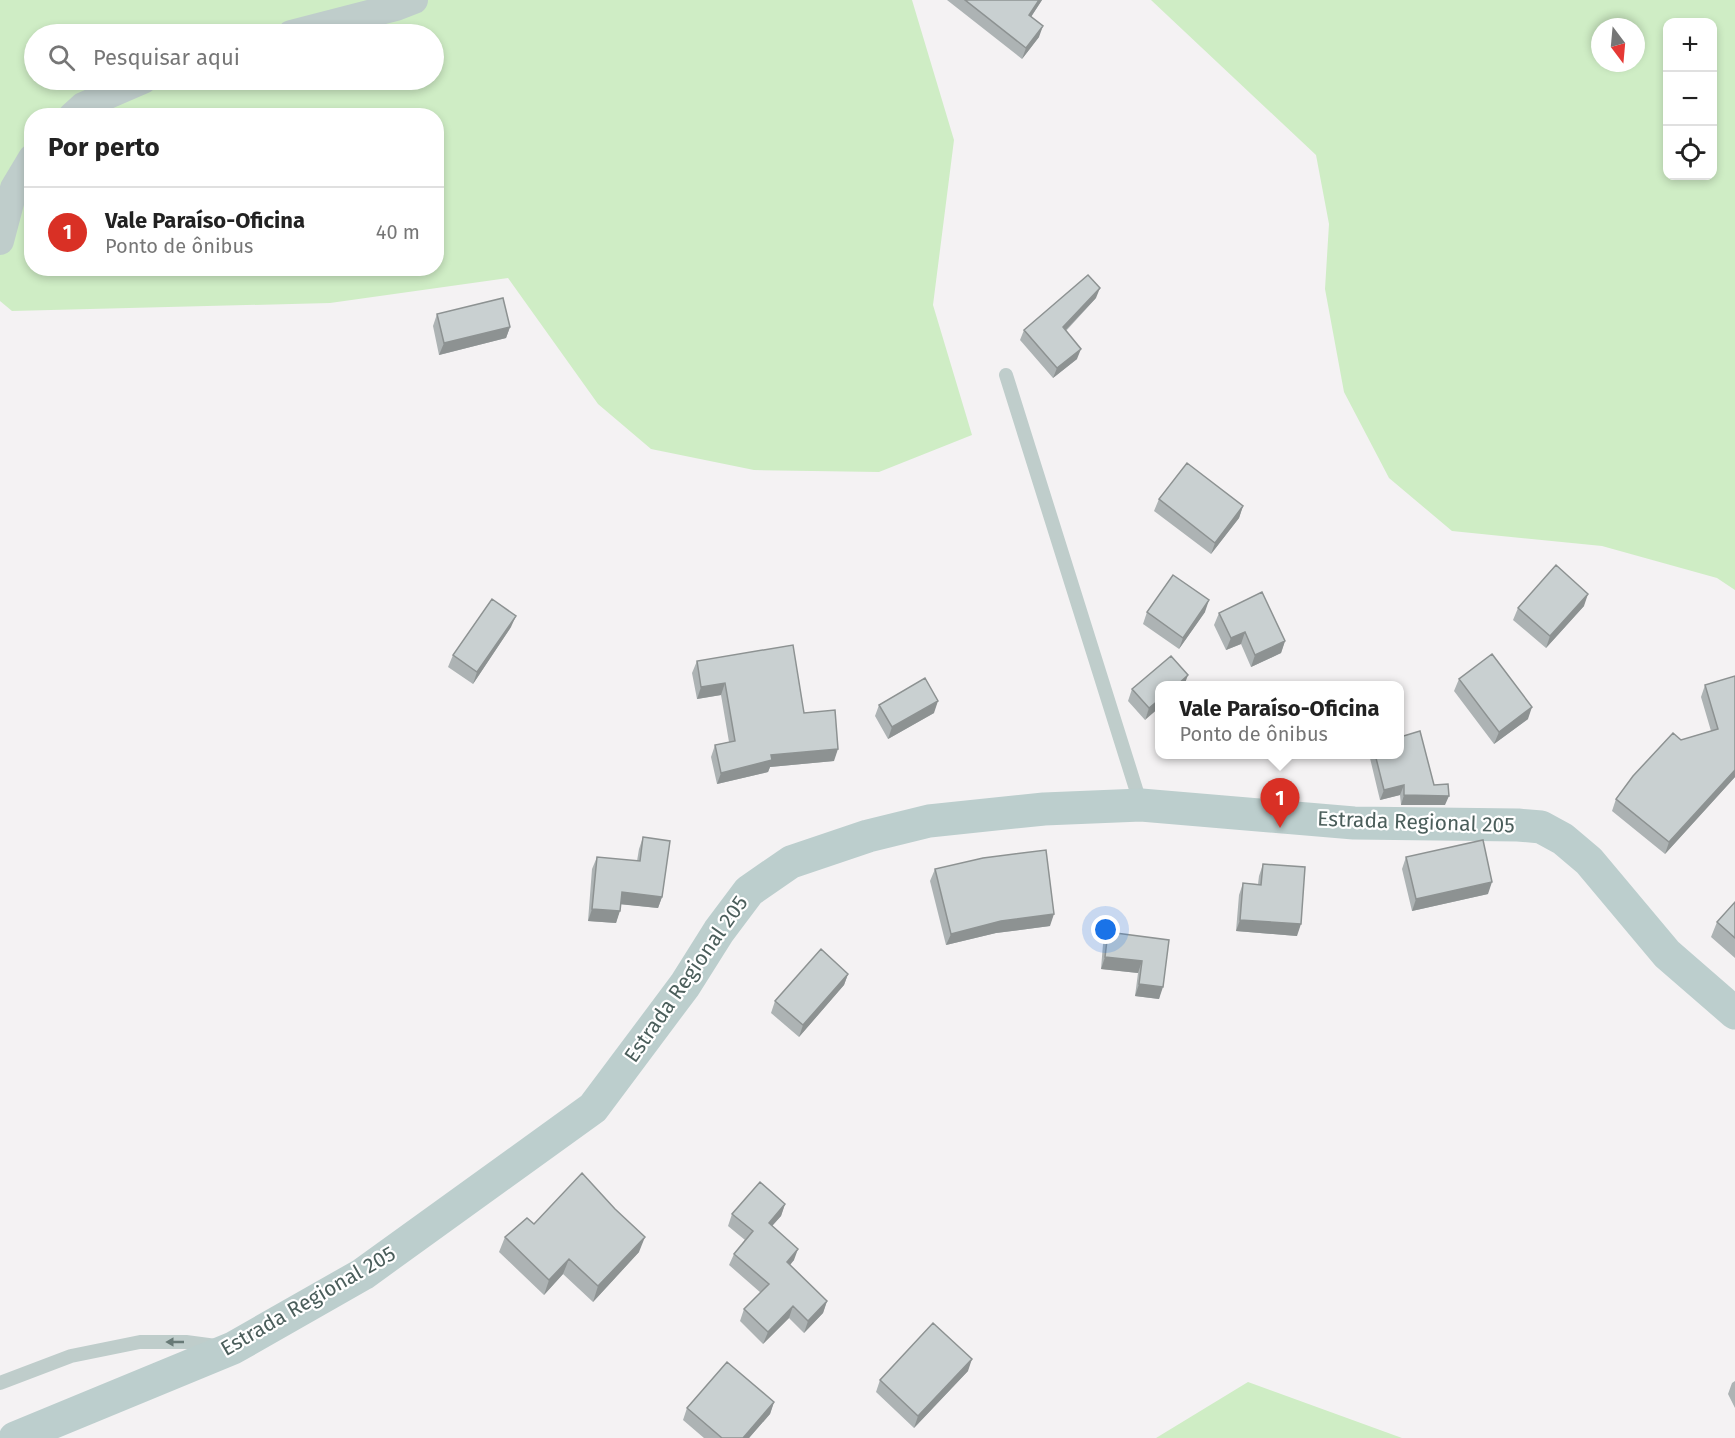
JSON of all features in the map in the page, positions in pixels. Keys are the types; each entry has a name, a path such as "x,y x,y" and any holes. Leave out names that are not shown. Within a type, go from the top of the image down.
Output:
{"main road":[{"name":"Estrada Regional 205","path":"15,1438 233,1348 363,1274 593,1108 685,985 719,931 749,891 791,862 868,836 929,821 1044,809 1141,805 1354,823 1541,827 1563,839 1589,861 1667,954 1735,1013"}],"street":[{"path":"330,24 414,0"},
{"path":"81,108 120,90"},
{"path":"0,242 14,188 24,171"}],"lane":[{"path":"1005,375 1141,805"},
{"path":"0,1383 71,1356 140,1342 186,1342 233,1348"}],"green space":[{"path":"0,0 912,0 954,140 933,305 972,435 879,472 754,470 651,449 598,404 508,278 330,303 12,311 0,301"},
{"path":"1151,0 1735,0 1735,590 1717,578 1602,546 1452,531 1389,478 1344,392 1325,289 1329,224 1316,155"},
{"path":"1248,1382 1402,1438 1156,1438"}],"building":[{"path":"965,0 1039,0 1029,15 1043,26 1026,48"},
{"path":"1088,275 1100,288 1063,327 1081,349 1057,368 1024,330"},
{"path":"503,298 510,327 444,343 437,314"},
{"path":"1187,463 1243,506 1215,543 1159,499"},
{"path":"1556,565 1588,594 1550,636 1518,608"},
{"path":"1173,575 1209,600 1183,638 1147,612"},
{"path":"1262,592 1285,641 1255,655 1245,632 1231,638 1219,613"},
{"path":"492,599 516,616 477,672 453,655"},
{"path":"793,645 804,713 835,710 838,749 771,755 772,760 721,773 715,745 735,741 725,683 701,687 697,661"},
{"path":"1492,654 1532,707 1499,732 1459,679"},
{"path":"1171,656 1188,675 1181,681 1155,681 1155,703 1149,708 1132,689"},
{"path":"1735,676 1735,770 1669,842 1616,799 1633,776 1673,733 1681,740 1718,729 1705,685"},
{"path":"925,678 938,701 892,727 879,705"},
{"path":"1420,731 1434,785 1448,784 1449,796 1404,795 1404,785 1384,790 1376,759 1404,759 1404,736"},
{"path":"643,837 670,841 662,897 622,892 620,911 592,909 597,857 640,861"},
{"path":"1483,840 1492,882 1416,899 1406,857"},
{"path":"1046,850 1054,914 1001,921 951,934 935,869 983,858"},
{"path":"1263,864 1305,867 1301,924 1240,920 1243,883 1261,885"},
{"path":"1735,902 1735,938 1717,922"},
{"path":"1108,932 1169,940 1163,987 1139,984 1142,961 1105,957"},
{"path":"821,949 848,974 803,1025 775,1001"},
{"path":"582,1173 645,1237 598,1286 569,1259 549,1280 505,1237 527,1218 534,1224"},
{"path":"760,1182 785,1204 769,1223 798,1249 787,1262 827,1301 808,1321 793,1306 768,1332 744,1309 769,1284 734,1254 753,1231 732,1214"},
{"path":"933,1323 972,1359 918,1416 880,1380"},
{"path":"727,1362 774,1402 743,1438 722,1438 687,1408"}],"place":[{"name":"Vale Paraíso-Oficina","path":"1280,828"}]}
